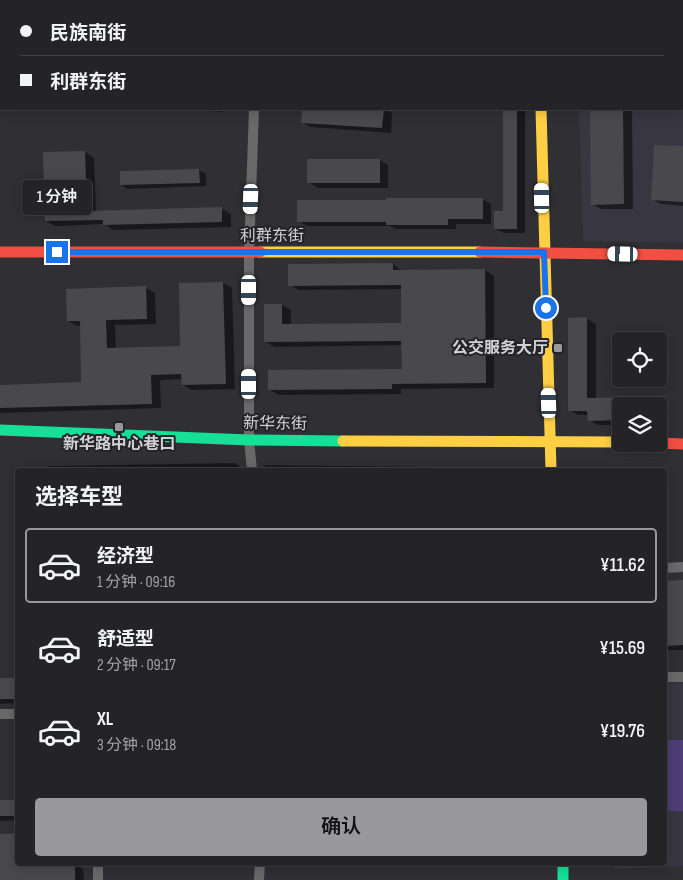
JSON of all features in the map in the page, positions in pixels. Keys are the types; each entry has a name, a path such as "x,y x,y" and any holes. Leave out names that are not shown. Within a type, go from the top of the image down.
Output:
{"street":[{"path":"252,468 249,253 254,110"},
{"path":"541,110 550,468"},
{"name":"利群东街","path":"0,252 544,252 683,255"},
{"name":"新华东街","path":"0,430 250,440 612,442"},
{"path":"667,443 683,444"},
{"path":"667,568 683,567"},
{"path":"667,677 683,677"},
{"path":"0,714 15,714"},
{"path":"98,866 98,880"},
{"path":"259,880 260,866"},
{"path":"563,866 564,880"}],"shaded area":[{"path":"579,110 683,110 683,243 583,241"},
{"path":"667,683 683,683 683,866 614,869 614,866 667,866"},
{"path":"667,740 683,740 683,811 667,811"}],"building":[{"path":"302,110 384,110 382,128 301,123"},
{"path":"503,110 517,110 517,229 494,229 494,211 503,211"},
{"path":"590,110 623,110 624,204 591,205"},
{"path":"654,145 683,146 683,202 651,200"},
{"path":"85,151 87,211 222,207 222,222 103,225 103,220 45,221 43,152"},
{"path":"307,159 380,159 380,183 307,183"},
{"path":"199,169 200,183 120,185 120,171"},
{"path":"386,198 483,198 483,219 448,219 448,225 386,225 386,222 297,222 297,200 386,200"},
{"path":"393,263 393,270 485,269 486,383 392,384 392,389 268,390 268,370 402,369 401,341 264,342 264,304 282,304 282,324 401,323 401,285 288,286 288,264"},
{"path":"223,282 226,384 182,385 181,374 151,375 152,404 0,408 0,385 81,382 80,321 67,321 66,289 146,286 147,319 106,320 107,348 180,346 179,283"},
{"path":"587,317 587,398 612,398 612,420 588,421 587,411 568,411 568,318"},
{"path":"683,580 683,645 667,646 667,581"},
{"path":"0,678 15,678 15,699 0,699"},
{"path":"0,800 15,800 15,816 0,816"},
{"path":"15,833 15,866 75,866 75,880 0,880 0,834"}],"traffic: fast":[{"path":"0,430 249,440 343,441"},
{"path":"563,866 563,880"}],"traffic: slow":[{"path":"541,110 551,468"},
{"path":"260,252 480,252"},
{"path":"343,441 612,442"}],"traffic: jam":[{"path":"0,252 260,252"},
{"path":"480,252 683,255"},
{"path":"667,443 683,444"}],"place":[{"name":"公交服务大厅","path":"558,348"},
{"name":"新华路中心巷口","path":"119,427"}],"route":[{"path":"57,252 544,252 546,308"}]}
